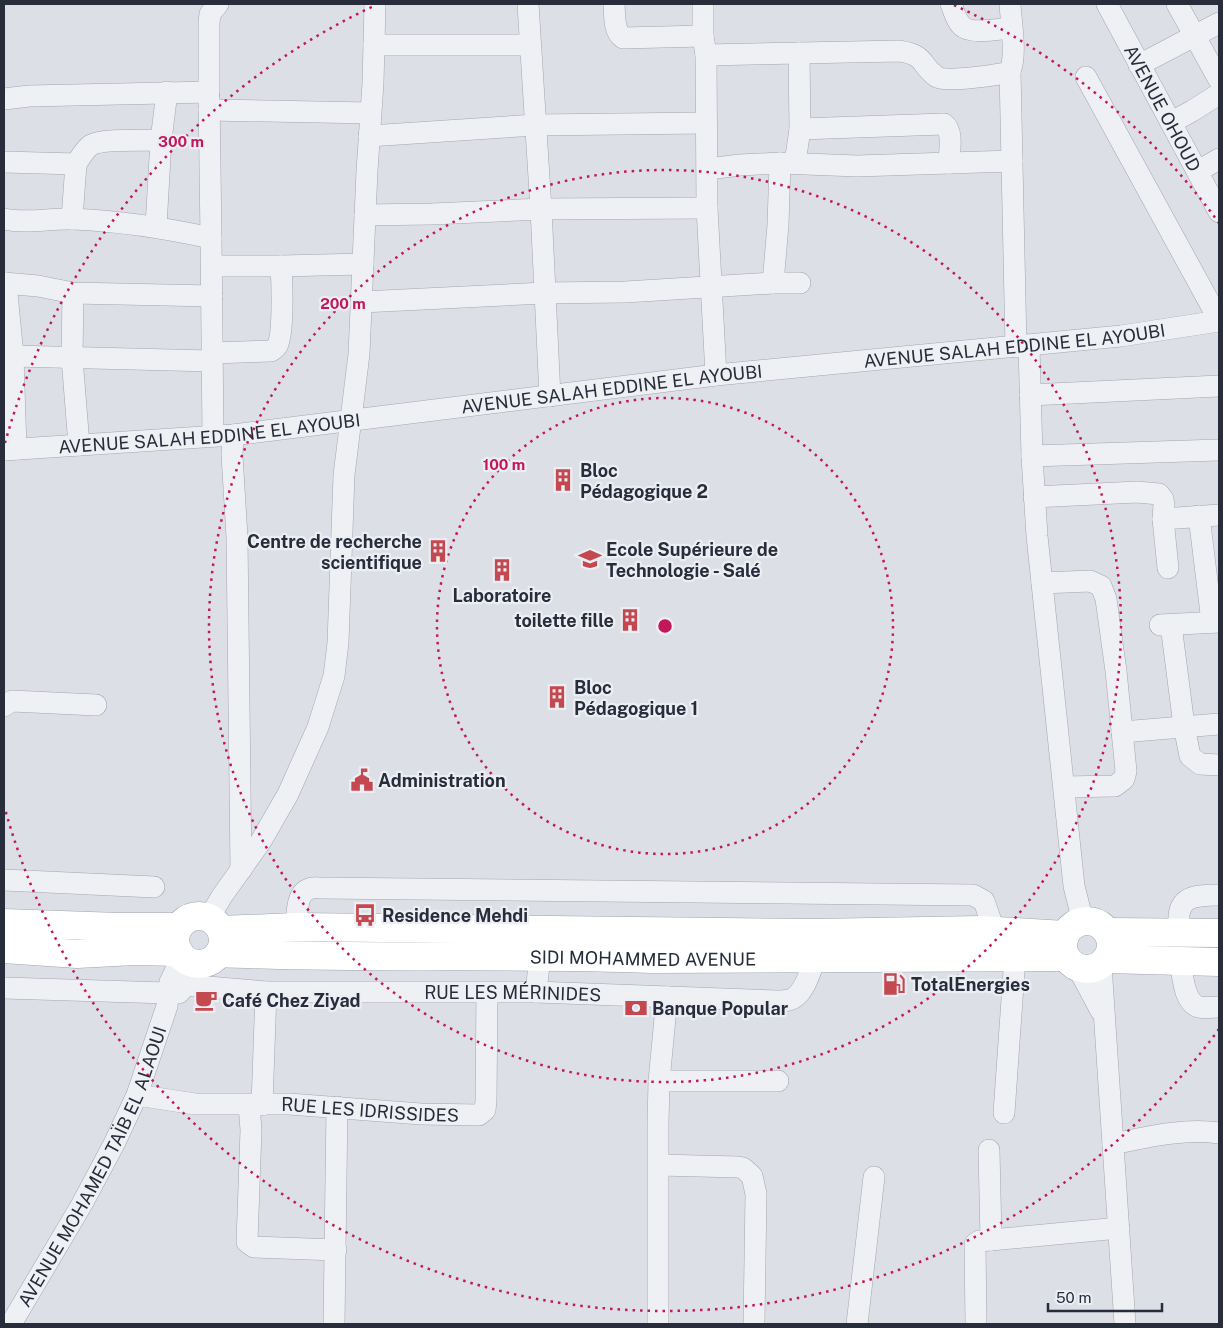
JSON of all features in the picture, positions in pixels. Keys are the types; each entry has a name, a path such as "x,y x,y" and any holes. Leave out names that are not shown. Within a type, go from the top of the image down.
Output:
{"main road":[{"path":"4,923 119,927 199,943"},
{"name":"SIDI MOHAMMED AVENUE","path":"199,943 296,927 605,929 724,932 994,930 1086,948 1180,962 1219,962"},
{"path":"931,930 932,958"},
{"path":"864,932 865,958"},
{"path":"1086,948 1180,932 1219,933"},
{"name":"SIDI MOHAMMED AVENUE","path":"199,943 282,955 540,956 652,959 1015,957 1086,948"},
{"path":"4,949 77,954 134,952 199,943"}],"street":[{"path":"218,4 210,14 209,23 212,357 223,435 232,455 238,538 241,870"},
{"name":"AVENUE MOHAMED TAÏB EL ALAOUI","path":"11,1324 82,1204 114,1144 137,1095 173,995 170,982 199,943 222,896 261,841 288,794 318,727 334,676 338,643 344,475 359,354 375,4"},
{"path":"528,4 550,396"},
{"path":"614,4 616,25 620,36 623,38 799,53 906,52 917,56 940,78 980,76 1010,71"},
{"path":"703,4 708,170 707,208 716,375"},
{"path":"951,4 959,23 967,30 1011,28"},
{"path":"1010,4 1013,56 1010,71 1012,161 1023,346 1030,395 1034,497 1074,886 1086,948 1103,1016 1119,1228 1124,1324"},
{"name":"AVENUE OHOUD","path":"1107,4 1219,212"},
{"path":"1172,122 1198,108 1218,83 1177,4"},
{"path":"1139,65 1219,23"},
{"path":"374,45 529,45"},
{"path":"772,283 787,163 800,129 799,53"},
{"path":"1086,77 1219,320"},
{"path":"156,226 161,140 167,92"},
{"path":"4,99 29,96 167,92 209,101 370,112"},
{"path":"369,136 536,126 706,123"},
{"path":"800,129 944,124 950,136 949,163"},
{"path":"72,219 76,164 92,145 103,142 161,140"},
{"path":"1198,171 1219,159"},
{"path":"708,170 740,165 787,163 857,166 1012,161"},
{"path":"4,162 76,164"},
{"path":"365,215 541,209 707,208"},
{"path":"4,219 15,222 72,219 156,226 211,238"},
{"path":"212,266 363,264"},
{"path":"13,356 72,358 212,357 271,351 277,347 279,338 282,299 281,266"},
{"path":"10,450 13,356 5,283 38,286 73,293 212,296"},
{"path":"362,302 544,293 626,292 772,283 800,284"},
{"path":"73,293 72,358 79,445"},
{"name":"AVENUE SALAH EDDINE EL AYOUBI","path":"10,450 223,435 716,375 1121,336 1219,320"},
{"path":"1030,395 1219,386"},
{"path":"1032,456 1219,450"},
{"path":"1034,497 1156,493 1163,499 1163,520 1168,568"},
{"path":"1163,520 1209,516 1216,622 1166,625 1188,750 1193,760 1200,764 1219,765"},
{"path":"1042,583 1090,581 1099,584 1104,590 1116,671 1126,771 1124,779 1114,786 1064,787"},
{"path":"4,706 12,701 96,705"},
{"path":"1122,732 1219,724"},
{"path":"4,880 154,887"},
{"path":"296,927 299,899 308,889 321,888 973,895 984,901 994,930"},
{"path":"1180,932 1178,920 1180,909 1187,899 1199,895 1219,895"},
{"path":"536,992 540,956"},
{"path":"1004,1112 1015,957"},
{"name":"RUE LES MÉRINIDES","path":"4,988 173,995 266,992 536,992 776,1001 791,1000 802,990 815,959"},
{"path":"1180,962 1187,995 1193,1003 1204,1007 1219,1007"},
{"path":"266,992 251,1130 246,1242 254,1247 336,1250"},
{"name":"RUE LES IDRISSIDES","path":"137,1095 195,1104 337,1107 474,1116 482,1114 486,1101 487,993"},
{"path":"658,1324 659,1081 666,997"},
{"path":"659,1081 778,1081"},
{"path":"334,1324 337,1107"},
{"path":"1113,1144 1175,1133 1219,1132"},
{"path":"989,1150 991,1240"},
{"path":"659,1165 738,1167 752,1176 756,1194 754,1324"},
{"path":"857,1324 874,1177"},
{"path":"976,1324 975,1244 979,1241 1119,1228"}],"place":[{"name":"Bloc Pédagogique 2","path":"563,480"},
{"name":"Centre de recherche scientifique","path":"438,551"},
{"name":"Ecole Supérieure de Technologie - Salé","path":"590,559"},
{"name":"Laboratoire","path":"502,570"},
{"name":"toilette fille","path":"630,620"},
{"name":"Bloc Pédagogique 1","path":"557,697"},
{"name":"Administration","path":"362,780"},
{"name":"Residence Mehdi","path":"365,915"},
{"name":"TotalEnergies","path":"894,984"},
{"name":"Café Chez Ziyad","path":"206,1000"},
{"name":"Banque Popular","path":"636,1008"}]}
